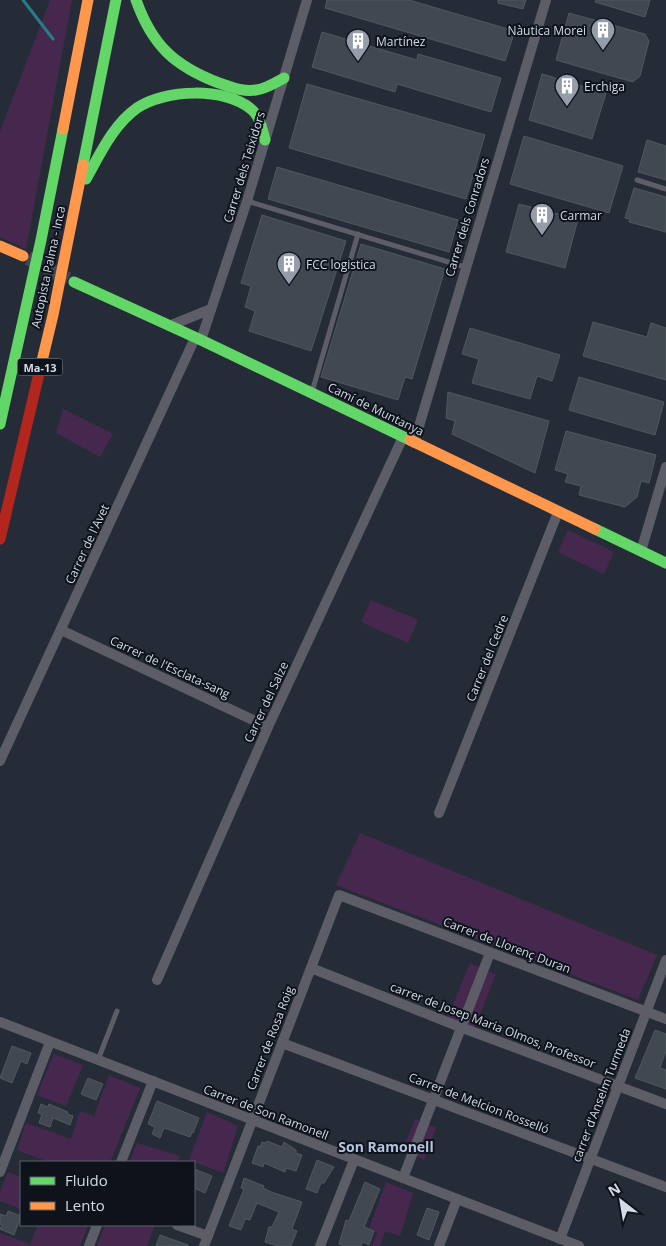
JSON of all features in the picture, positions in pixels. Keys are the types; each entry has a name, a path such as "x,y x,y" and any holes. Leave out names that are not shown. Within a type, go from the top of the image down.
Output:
{"main road":[{"name":"Autopista Palma - Inca","path":"0,424 41,240 88,0"},
{"name":"Autopista Palma - Inca","path":"0,539 53,315 116,0"},
{"path":"136,0 141,16 153,39 172,58 190,72 241,90 256,90 270,86 284,78"},
{"path":"78,195 107,141 122,121 138,107 160,97 182,92 203,93 243,104 252,109 258,118 265,140"},
{"path":"0,246 23,256"},
{"name":"Camí de Muntanya","path":"74,282 198,339 666,563"}],"street":[{"name":"Carrer dels Teixidors","path":"198,339 211,309 247,201 308,0"},
{"name":"Carrer dels Conradors","path":"414,442 546,0"},
{"path":"169,326 211,309"},
{"name":"Carrer de l'Avet","path":"0,761 198,339"},
{"name":"Carrer del Salze","path":"157,980 268,727 403,437"},
{"path":"641,551 666,467"},
{"name":"Carrer del Cedre","path":"439,813 558,512"},
{"name":"Carrer de l'Esclata-sang","path":"61,630 268,727"},
{"name":"Carrer de Llorenç Duran","path":"339,895 666,1019"},
{"name":"Carrer de Rosa Roig","path":"206,1241 339,895"},
{"path":"403,1178 490,953"},
{"name":"carrer d'Anselm Turmeda","path":"560,1239 646,1011 663,977 666,960"},
{"name":"carrer de Josep Maria Olmos, Professor","path":"311,968 460,1027 666,1104"},
{"name":"Carrer de Son Ramonell","path":"0,1022 579,1246"},
{"path":"0,1172 2,1158 50,1042"},
{"name":"Carrer de Melcion Rosselló","path":"282,1042 666,1187"},
{"path":"121,1161 153,1081"},
{"path":"320,1246 354,1160"},
{"path":"439,1246 457,1199"},
{"path":"89,1246 97,1226"},
{"path":"179,1226 206,1241"}],"lane":[{"path":"636,180 666,189"},
{"path":"247,201 465,267"},
{"path":"311,393 358,234"},
{"path":"98,1060 117,1011"}],"shaded area":[{"path":"50,0 72,0 26,249 0,237 0,132"},
{"path":"63,409 113,434 100,457 56,433"},
{"path":"568,530 614,552 604,574 558,552"},
{"path":"371,600 418,620 408,643 361,622"},
{"path":"360,833 657,955 638,1000 336,885"},
{"path":"470,963 496,974 474,1029 447,1019"},
{"path":"54,1054 83,1065 66,1106 37,1095"},
{"path":"109,1075 140,1088 110,1161 46,1161 17,1150 26,1123 71,1139 80,1111 94,1116"},
{"path":"207,1112 238,1126 223,1173 189,1160"},
{"path":"415,1119 436,1128 424,1160 403,1150"},
{"path":"137,1143 180,1156 178,1161 129,1161"},
{"path":"8,1172 20,1177 20,1209 0,1201 0,1192"},
{"path":"386,1182 413,1193 400,1236 385,1231 380,1246 372,1246 377,1233 369,1229"},
{"path":"38,1226 88,1226 80,1246 0,1246 0,1233 30,1244"},
{"path":"105,1226 155,1226 147,1246 97,1246"}],"building":[{"path":"327,0 409,0 515,31 505,61 325,8"},
{"path":"498,0 526,0 523,9 498,3"},
{"path":"596,0 650,0 645,17 595,2"},
{"name":"Nàutica Morei","path":"569,13 645,34 649,41 640,76 633,82 556,60"},
{"path":"322,32 417,60 418,54 501,78 491,112 397,84 395,92 312,67"},
{"name":"Erchiga","path":"542,74 606,93 592,139 529,120"},
{"path":"307,84 485,135 466,199 289,148"},
{"path":"524,136 623,166 609,213 510,184"},
{"path":"647,140 666,146 666,180 638,172"},
{"path":"277,167 458,220 449,252 268,199"},
{"path":"634,188 666,197 666,232 629,222 630,219 625,218"},
{"name":"Carmar","path":"519,204 578,219 565,268 506,252"},
{"name":"FCC logistica","path":"262,215 346,241 311,351 249,331 255,311 245,307 251,286 241,283"},
{"path":"361,244 445,269 412,379 405,377 398,400 321,377"},
{"path":"593,322 647,337 651,323 666,328 666,380 583,356"},
{"path":"470,328 560,355 552,381 537,376 530,399 472,383 479,359 462,354"},
{"path":"579,377 664,402 655,435 569,410"},
{"path":"448,392 549,421 535,473 452,434 455,421 446,418"},
{"path":"566,431 656,455 649,483 641,481 637,497 625,507 579,495 581,486 565,482 568,474 555,470"},
{"path":"655,1030 666,1034 666,1051 660,1068 666,1070 666,1089 635,1078"},
{"path":"12,1046 31,1053 27,1064 21,1061 12,1083 0,1078"},
{"path":"88,1078 103,1084 96,1100 81,1094"},
{"path":"157,1101 199,1118 190,1137 164,1128 160,1138 152,1134 155,1127 148,1124"},
{"path":"41,1104 48,1107 49,1104 68,1112 67,1114 73,1116 70,1125 53,1118 50,1127 39,1123 42,1114 38,1113"},
{"path":"267,1141 282,1147 284,1142 296,1150 296,1153 302,1155 296,1171 286,1168 285,1172 264,1163 263,1167 252,1163 258,1146 260,1147 262,1142 266,1143"},
{"path":"317,1160 334,1167 324,1183 321,1183 317,1193 306,1189"},
{"path":"195,1169 212,1176 205,1193 195,1188"},
{"path":"244,1178 264,1186 263,1188 271,1192 302,1202 292,1229 297,1231 291,1246 278,1246 265,1242 269,1227 272,1227 279,1212 257,1203 250,1220 245,1219 241,1230 229,1226 244,1189 241,1188"},
{"path":"365,1182 380,1189 364,1227 374,1231 369,1245 363,1242 361,1246 344,1246 339,1244 346,1220 349,1221"},
{"path":"427,1208 439,1212 429,1240 417,1235"},
{"path":"8,1211 20,1216 14,1235 0,1229 2,1225 0,1224 0,1214 6,1216"},
{"path":"160,1235 188,1245 188,1246 156,1246"}],"waterway":[{"path":"23,0 53,39"}],"tunnel":[{"path":"28,258 68,279"}],"traffic: fast":[{"path":"83,165 116,0"},
{"path":"136,0 142,16 157,42 177,61 189,69 219,83 246,90 256,90 270,86 284,78"},
{"path":"86,179 108,140 128,115 137,108 163,97 179,94 211,94 240,102 257,115 265,140"},
{"path":"0,424 41,240 63,129"},
{"path":"74,282 201,340 410,440"},
{"path":"595,529 666,563"}],"traffic: slow":[{"path":"63,129 88,0"},
{"path":"41,365 83,165"},
{"path":"0,246 23,256"},
{"path":"410,440 595,529"}],"traffic: jam":[{"path":"0,539 41,365"}],"place":[{"name":"Nàutica Morei","path":"603,51"},
{"name":"Martínez","path":"358,62"},
{"name":"Erchiga","path":"567,107"},
{"name":"Carmar","path":"542,236"},
{"name":"FCC logistica","path":"289,285"}],"district":[{"name":"Son Ramonell","path":"386,1146"}]}
